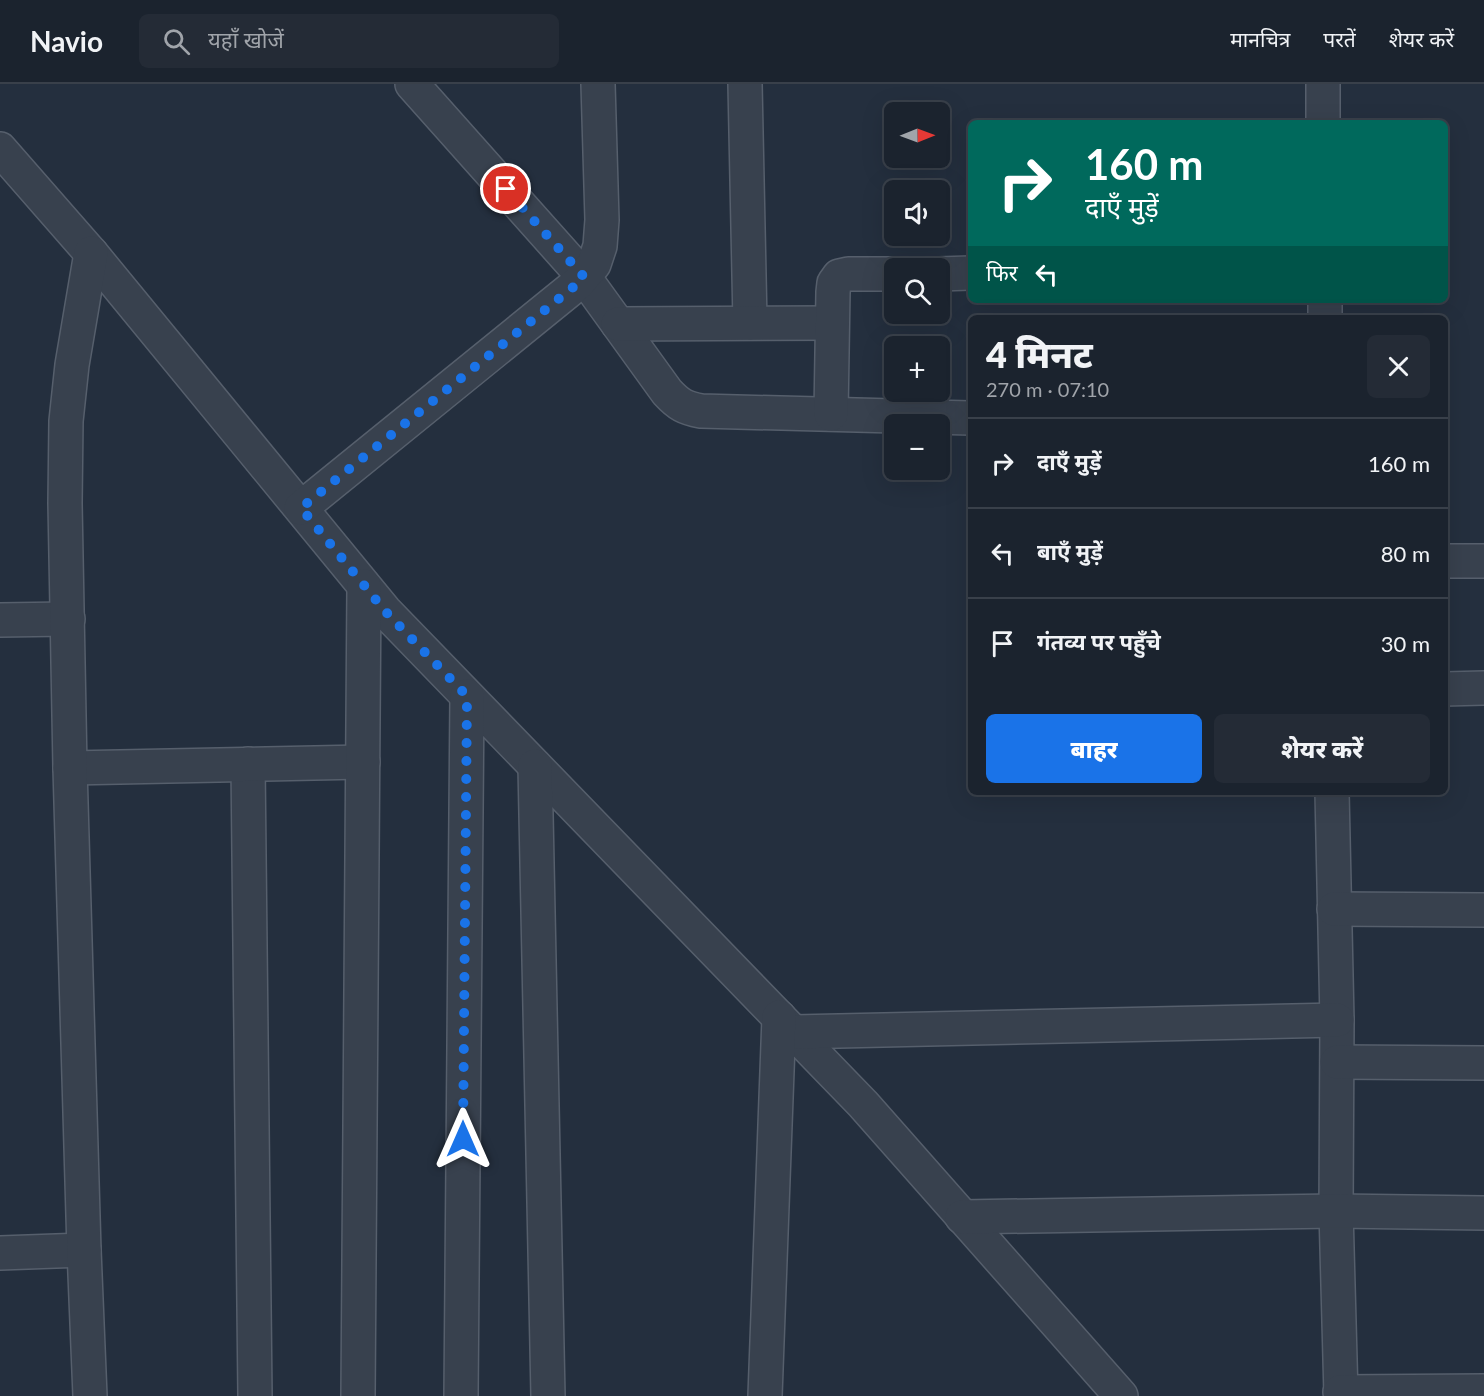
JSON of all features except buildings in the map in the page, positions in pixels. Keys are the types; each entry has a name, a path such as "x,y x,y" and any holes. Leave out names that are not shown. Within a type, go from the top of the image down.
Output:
{"street":[{"path":"412,84 584,277 677,403 701,411 968,418"},
{"path":"301,508 577,284 594,264 600,246 602,220 598,84"},
{"path":"746,84 750,323"},
{"path":"1323,84 1323,120"},
{"path":"0,149 91,253 385,611 863,1104 1121,1396"},
{"path":"90,1396 64,503 66,421 91,253"},
{"path":"950,274 968,273"},
{"path":"831,414 834,283 839,276 848,274 884,274"},
{"path":"618,324 832,323"},
{"path":"1448,561 1484,561"},
{"path":"358,1396 364,586"},
{"path":"0,620 68,619"},
{"path":"1448,689 1484,688"},
{"path":"461,1396 467,696"},
{"path":"70,768 363,762"},
{"path":"248,764 255,1396"},
{"path":"536,766 548,1396"},
{"path":"1332,795 1337,1020 1336,1211 1340,1394 1484,1391"},
{"path":"1334,909 1484,910"},
{"path":"787,1025 1337,1020"},
{"path":"765,1396 787,1025"},
{"path":"1337,1062 1484,1063"},
{"path":"962,1217 1336,1211 1484,1213"},
{"path":"0,1253 84,1250"}],"route":[{"path":"463,1139 467,696 385,611 301,508 584,277 506,189"}]}
